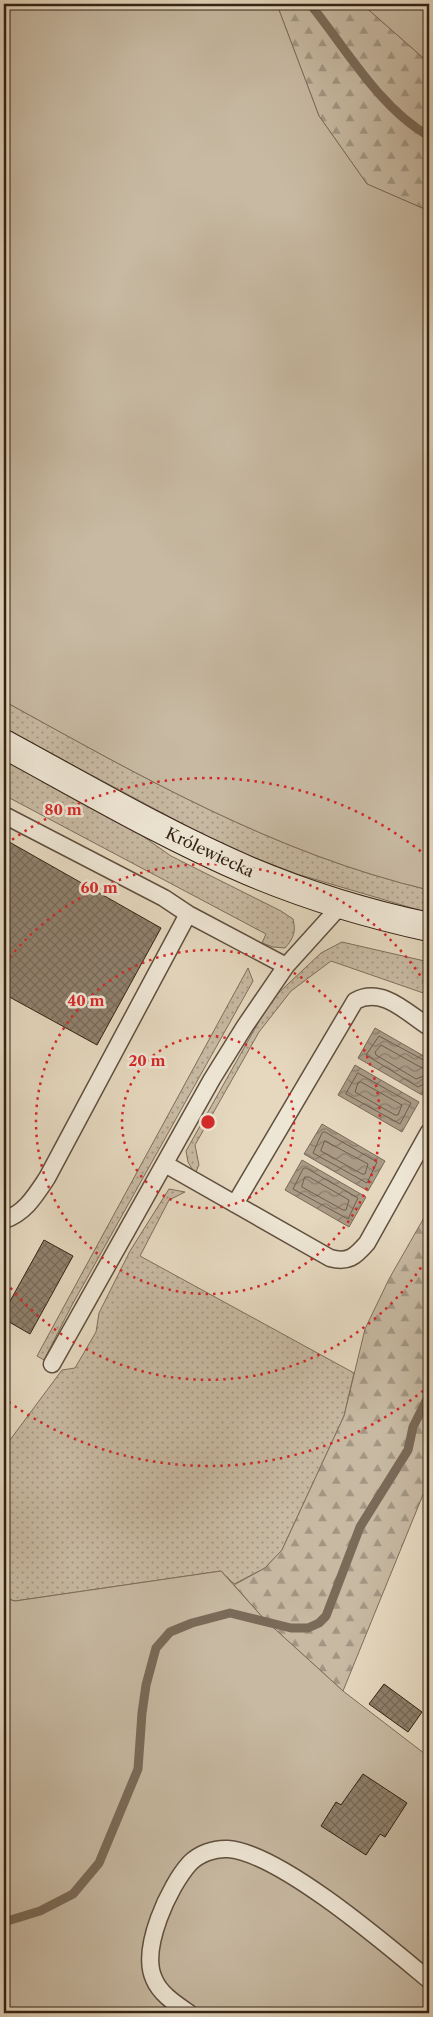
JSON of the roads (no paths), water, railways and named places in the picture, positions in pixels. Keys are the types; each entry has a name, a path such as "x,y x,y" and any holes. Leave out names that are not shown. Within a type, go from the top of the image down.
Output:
{"main road":[{"name":"Królewiecka","path":"4,744 206,851 283,884 342,904 429,927"}],"lane":[{"path":"4,815 164,898 188,914 286,966"},
{"path":"52,1364 212,1079 286,966 342,904"},
{"path":"4,1220 14,1217 25,1208 47,1178 188,914"},
{"path":"235,1204 355,1001 367,995 378,996 429,1027"},
{"path":"165,1164 330,1258 347,1261 354,1257 366,1243 429,1132"},
{"path":"189,2013 167,1998 154,1979 151,1964 152,1943 158,1921 178,1879 190,1863 200,1856 220,1849 251,1854 295,1878 399,1955 429,1980"}],"water":[{"path":"375,1028 429,1059 429,1082 422,1095 358,1058"},
{"path":"355,1065 419,1102 402,1132 338,1095"},
{"path":"322,1124 385,1161 368,1191 304,1154"},
{"path":"302,1160 366,1197 349,1227 285,1190"}],"waterway":[{"path":"310,4 379,94 411,124 429,136"},
{"path":"4,1922 40,1911 73,1894 99,1863 138,1769 146,1685 156,1648 170,1632 192,1623 230,1613 291,1628 308,1628 319,1623 326,1616 360,1527 408,1450 413,1427 429,1395"}]}
